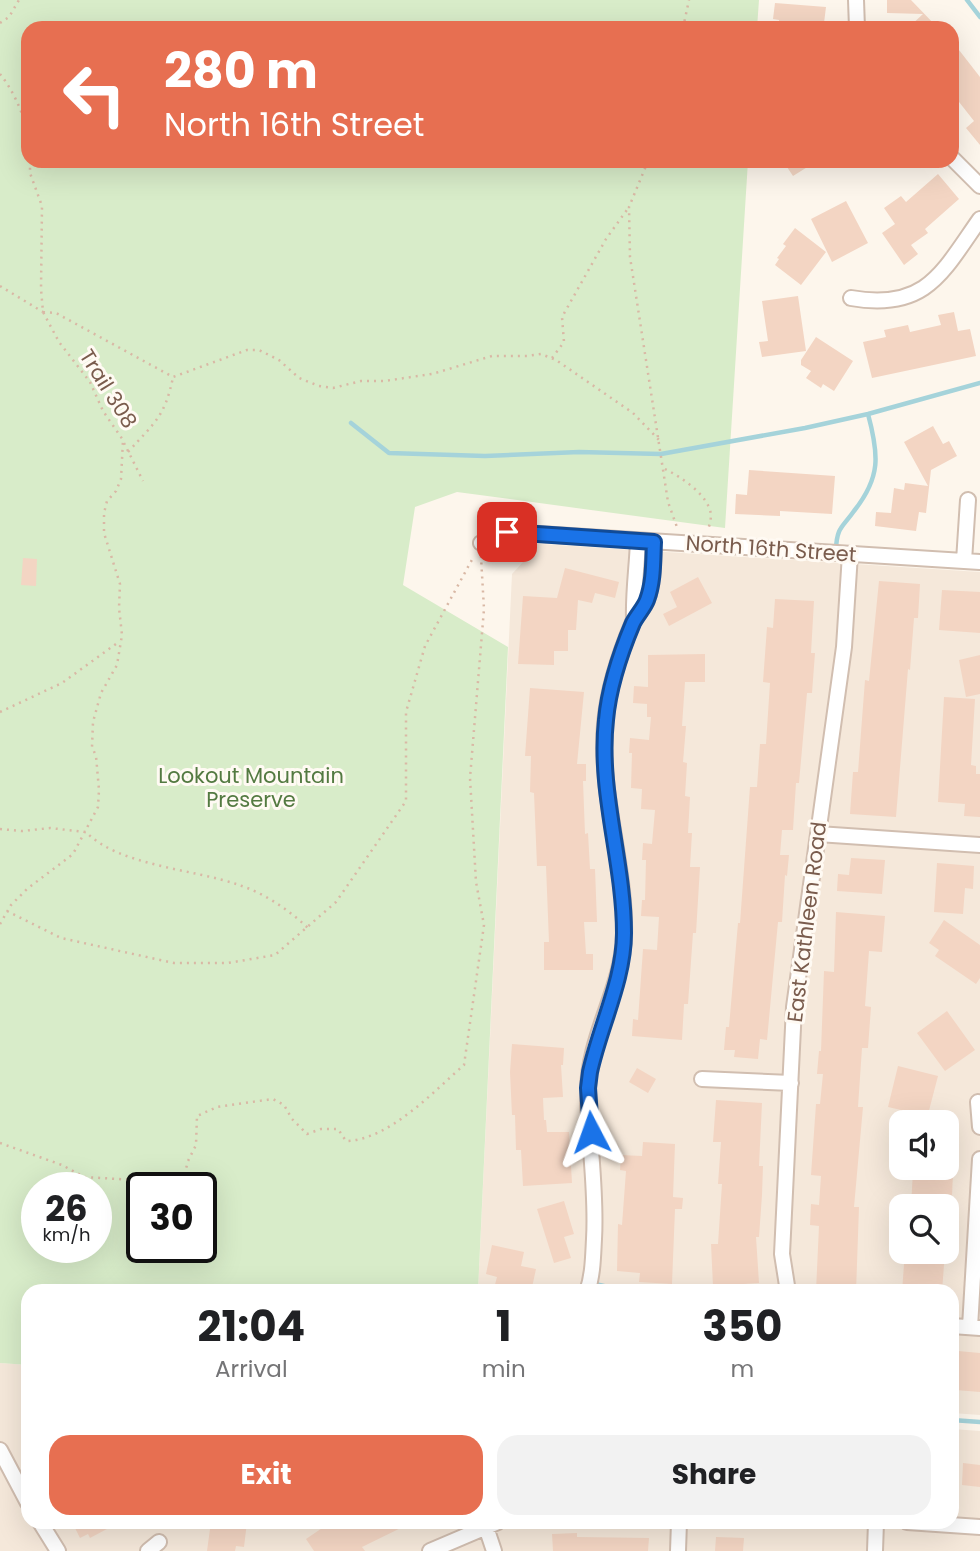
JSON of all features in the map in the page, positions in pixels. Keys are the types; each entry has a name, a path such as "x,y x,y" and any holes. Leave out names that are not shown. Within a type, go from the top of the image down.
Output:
{"street":[{"path":"856,0 858,21"},
{"path":"959,165 980,186"},
{"path":"851,298 887,302 925,289 943,271 980,219"},
{"path":"964,561 968,500"},
{"name":"North 16th Street","path":"481,544 507,532 980,562"},
{"path":"589,1284 593,1265 596,1204 589,1108 590,1072 622,962 624,934 604,754 605,724 609,692 634,620 646,601 637,562 638,541"},
{"path":"642,593 652,581 654,542"},
{"name":"East Kathleen Road","path":"787,1284 782,1254 798,968 844,647 850,554"},
{"path":"637,562 653,562"},
{"path":"818,834 980,845"},
{"path":"702,1079 790,1083"},
{"path":"978,1102 980,1126"},
{"path":"975,1327 980,1159"},
{"path":"0,1450 21,1490"},
{"path":"959,1526 980,1527"},
{"path":"44,1529 58,1551"},
{"path":"430,1551 482,1529"},
{"path":"492,1529 494,1551"},
{"path":"678,1551 679,1529"},
{"path":"874,1551 876,1529"}],"path":[{"path":"0,23 9,17 19,0"},
{"path":"684,21 689,0"},
{"path":"0,74 7,82 21,113"},
{"name":"Trail 308","path":"0,924 7,911 27,888 73,854 98,807 96,757 92,747 93,722 101,693 117,664 121,640 120,584 104,533 104,513 107,501 121,480 122,440 103,411 90,382 59,342 43,312 42,206 30,168"},
{"path":"552,358 564,342 562,317 606,239 629,207 645,168"},
{"path":"629,207 629,257 668,502 679,529 676,543"},
{"path":"0,286 43,312 56,313 173,377 247,350 259,350 279,360 299,378 333,388 360,381 384,381 432,374 492,356 541,354 552,358 633,413 659,439"},
{"path":"128,452 160,418 173,377"},
{"path":"122,440 143,481"},
{"path":"664,468 692,486 708,505 711,517 705,545"},
{"path":"7,911 61,938 174,963 228,963 275,955 336,902 406,801 406,712 421,659 425,646 481,544"},
{"path":"185,1172 196,1145 198,1116 217,1107 273,1099 284,1105 292,1119 307,1134 321,1129 338,1129 346,1141 361,1141 385,1130 464,1065 484,925 476,882 470,778 484,609 481,544"},
{"path":"0,712 62,682 121,640"},
{"path":"0,829 22,831 50,828 86,832 97,843 117,854 241,885 279,905 308,928"},
{"path":"0,1143 62,1165 84,1177 126,1179"}],"shaded area":[{"path":"525,543 980,572 980,1415 959,1414 959,1284 478,1284 512,574 523,562"},
{"path":"0,1363 21,1364 21,1529 959,1529 959,1430 980,1431 980,1551 0,1551"}],"green space":[{"name":"Lookout Mountain Preserve","path":"0,0 759,0 758,21 21,21 21,168 748,168 725,528 457,492 415,507 403,585 508,647 478,1284 21,1284 21,1364 0,1363"}],"building":[{"path":"887,0 911,0 931,21 916,21 923,14 887,13"},
{"path":"775,3 826,7 824,21 773,19"},
{"path":"959,50 980,77 980,145 966,128 974,121 959,102"},
{"path":"788,168 806,168 793,176"},
{"path":"938,174 959,199 925,229 928,233 911,245 918,254 904,265 882,233 895,224 884,208 901,196 906,202"},
{"path":"846,201 868,243 832,262 811,219"},
{"path":"795,228 826,252 801,285 775,265 786,246 783,244"},
{"path":"798,296 806,351 762,357 759,342 768,341 762,301"},
{"path":"954,312 958,331 970,329 976,356 872,378 863,342 886,337 884,330 908,325 910,332 941,325 938,315"},
{"path":"816,337 853,361 834,391 823,384 821,388 806,378 811,371 801,365 801,360"},
{"path":"933,426 943,444 949,441 957,456 931,470 926,513 919,512 916,531 875,526 876,512 891,513 894,488 904,490 905,483 928,486 904,442"},
{"path":"749,470 835,476 832,514 780,511 780,516 735,514 736,494 747,495"},
{"path":"23,558 37,559 36,586 21,585"},
{"path":"565,568 619,582 615,598 595,593 592,603 578,600 576,630 568,630 568,651 554,651 554,665 518,664 523,596 557,598"},
{"path":"698,577 712,603 669,626 663,614 677,607 670,592"},
{"path":"879,581 920,584 918,618 914,618 910,670 908,669 896,817 850,814 853,772 858,772 865,680 869,681"},
{"path":"942,590 980,592 980,633 939,630"},
{"path":"775,599 814,601 811,653 815,653 812,693 807,693 793,830 782,830 780,855 789,855 787,876 785,875 782,922 778,922 767,1040 760,1039 758,1059 734,1057 735,1050 724,1050 740,923 750,787 757,787 760,744 766,744 770,683 763,682 767,627 773,628"},
{"path":"705,654 705,682 685,682 682,726 686,726 683,762 687,763 685,796 690,797 690,867 700,867 696,933 693,933 688,1004 684,1004 682,1040 632,1036 633,1019 638,1020 643,949 657,950 659,917 641,916 642,900 645,900 646,860 642,860 643,843 652,844 655,810 641,809 642,789 631,788 630,738 649,740 651,717 647,717 647,704 633,703 634,686 648,687 648,655"},
{"path":"980,655 980,694 966,697 959,660"},
{"path":"530,688 584,692 577,764 586,764 586,781 583,781 585,834 588,833 590,869 595,869 597,922 584,922 586,954 593,954 593,970 544,970 544,942 549,942 546,866 537,866 534,793 530,792 531,756 525,756"},
{"path":"944,697 975,699 971,765 976,766 976,774 980,774 980,817 964,816 965,804 938,802"},
{"path":"851,858 885,860 882,894 837,891 838,874 849,875"},
{"path":"937,863 974,866 973,889 965,888 963,914 934,912"},
{"path":"836,912 885,916 882,952 869,951 865,1006 871,1007 868,1048 862,1048 858,1107 863,1107 854,1207 859,1207 856,1284 816,1284 819,1226 810,1225 811,1204 819,1205 821,1176 811,1175 816,1104 820,1104 823,1074 817,1074 821,1051 824,971 834,972"},
{"path":"944,920 980,945 980,978 976,984 935,956 939,950 929,943"},
{"path":"947,1011 975,1050 945,1071 917,1033"},
{"path":"512,1044 564,1048 561,1065 563,1097 543,1098 544,1120 547,1132 569,1132 572,1183 523,1186 521,1150 516,1150 515,1115 512,1115"},
{"path":"898,1066 938,1076 929,1110 888,1107"},
{"path":"637,1068 656,1079 648,1093 629,1082"},
{"path":"716,1100 762,1103 759,1166 763,1166 762,1195 759,1237 756,1237 759,1283 713,1284 711,1244 718,1244 722,1184 718,1184 721,1142 713,1142"},
{"path":"643,1142 675,1144 673,1197 683,1198 682,1209 675,1209 672,1284 639,1282 640,1273 617,1271 618,1224 622,1225 626,1171 620,1170 621,1155 642,1156"},
{"path":"912,1180 953,1180 952,1194 912,1194"},
{"path":"564,1201 574,1234 564,1237 571,1258 554,1263 537,1209"},
{"path":"492,1245 524,1252 521,1266 536,1269 533,1284 495,1284 497,1277 486,1274"},
{"path":"904,1264 944,1264 943,1284 903,1284"},
{"path":"959,1351 980,1353 980,1392 959,1390"},
{"path":"963,1463 980,1465 980,1487 962,1485"},
{"path":"76,1529 107,1529 90,1538 88,1534 80,1538"},
{"path":"210,1529 246,1529 244,1547 236,1546 235,1551 207,1551"},
{"path":"321,1529 399,1529 362,1547 365,1551 314,1551 306,1539"},
{"path":"577,1533 577,1537 649,1538 648,1551 553,1551 552,1534"},
{"path":"716,1537 744,1538 743,1551 715,1551"}],"waterway":[{"path":"967,0 980,17"},
{"path":"351,423 389,453 485,456 579,452 661,454 868,414 980,383"},
{"path":"836,549 839,532 863,499 873,476 876,454 868,414"},
{"path":"591,1283 595,1284"},
{"path":"959,1420 980,1422"}],"route":[{"path":"507,532 654,542 652,581 646,601 634,620 616,667 609,692 605,724 604,754 624,934 622,962 595,1047 590,1072 588,1088 591,1132"}]}
